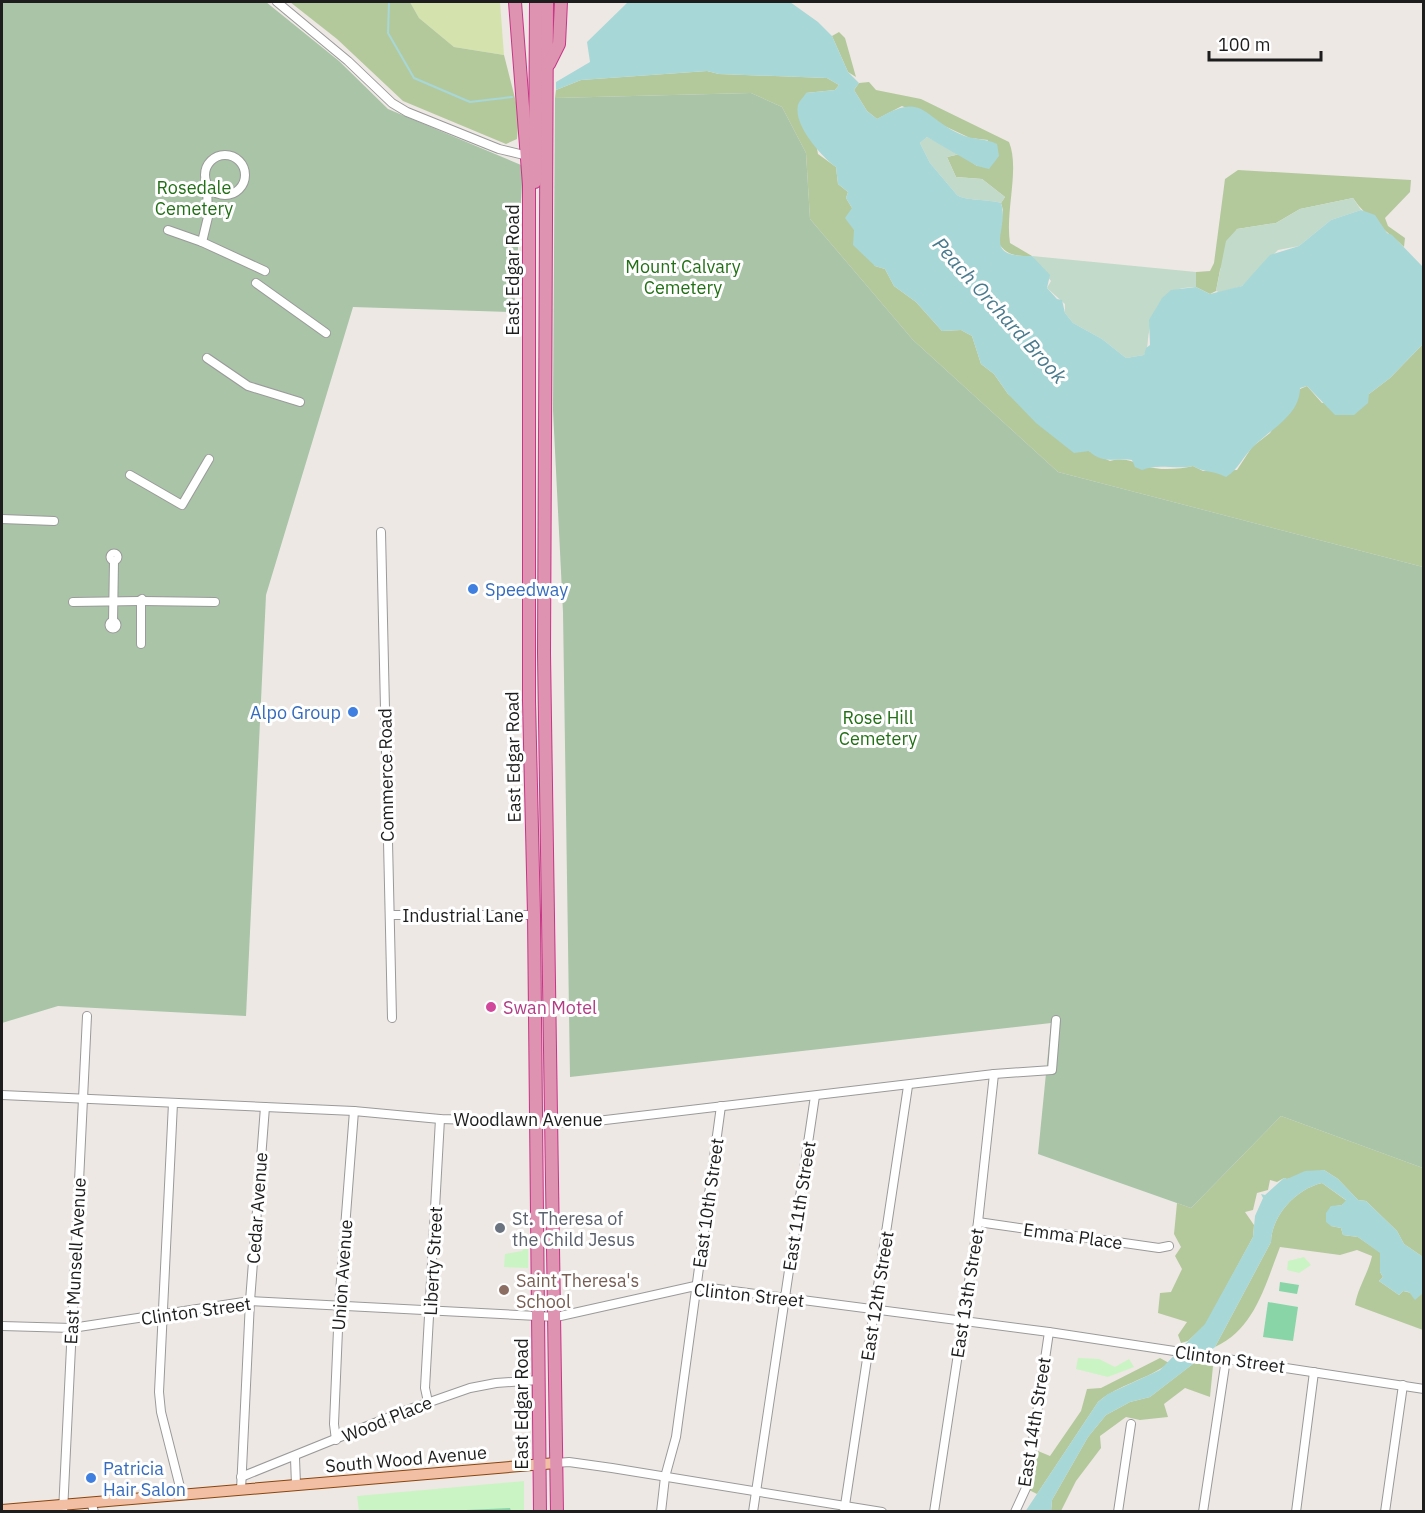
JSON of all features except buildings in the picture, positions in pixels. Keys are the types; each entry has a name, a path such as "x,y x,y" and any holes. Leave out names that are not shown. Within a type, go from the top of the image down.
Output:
{"highway":[{"name":"East Edgar Road","path":"515,2 528,156 530,225 529,701 537,1121 540,1512"},
{"path":"530,225 537,168 536,2"},
{"name":"East Edgar Road","path":"547,2 544,653 556,1317 557,1512"},
{"path":"547,68 559,44 561,2"}],"main road":[{"name":"South Wood Avenue","path":"2,1510 93,1507 182,1495 556,1463"}],"street":[{"path":"277,2 348,61 392,103 407,112 499,149 528,156"},
{"path":"202,242 208,217 207,183 207,167 218,156 233,156 244,167 244,182 233,193 218,193 207,183"},
{"path":"168,230 202,242 265,271"},
{"path":"256,283 326,333"},
{"path":"207,358 248,386 300,402"},
{"path":"130,475 182,505 209,459"},
{"path":"2,519 54,521"},
{"name":"Commerce Road","path":"381,532 392,1018"},
{"path":"113,622 114,561"},
{"path":"74,602 215,602"},
{"path":"141,602 141,644"},
{"name":"Industrial Lane","path":"391,915 534,915"},
{"name":"East Munsell Avenue","path":"63,1508 87,1016"},
{"name":"Woodlawn Avenue","path":"2,1095 354,1111 440,1119 580,1123 908,1086 994,1074 1052,1070 1056,1020"},
{"name":"East 13th Street","path":"934,1512 978,1222 994,1074"},
{"name":"East 12th Street","path":"845,1509 908,1086"},
{"name":"East 11th Street","path":"753,1512 815,1096"},
{"path":"173,1103 159,1392 161,1412 182,1495"},
{"name":"East 10th Street","path":"661,1512 665,1478 676,1437 721,1106"},
{"name":"Cedar Avenue","path":"241,1490 250,1301 265,1107"},
{"name":"Union Avenue","path":"336,1440 334,1424 339,1306 354,1111"},
{"name":"Liberty Street","path":"428,1402 426,1388 440,1119"},
{"name":"Emma Place","path":"978,1222 1159,1248 1169,1246"},
{"name":"Clinton Street","path":"2,1326 72,1328 250,1301 556,1317 696,1286 962,1323 1048,1332 1424,1389"},
{"name":"East 14th Street","path":"1015,1512 1026,1488 1048,1332"},
{"path":"1203,1512 1226,1359"},
{"path":"1296,1512 1314,1371"},
{"name":"Wood Place","path":"241,1477 294,1458 428,1402 476,1386 538,1380"},
{"path":"1385,1512 1402,1385"},
{"path":"1118,1512 1131,1424"},
{"path":"294,1458 296,1485"},
{"name":"South Wood Avenue","path":"556,1463 569,1462 845,1509 882,1512"}],"green space":[{"name":"Rosedale Cemetery","path":"2,2 266,2 339,61 388,109 521,165 523,169 514,312 353,307 266,595 246,1016 58,1006 2,1023"},
{"path":"290,2 410,2 419,18 454,47 504,55 519,114 517,139 506,144 403,101 337,39"},
{"path":"410,2 500,2 504,55 454,47 419,18"},
{"path":"839,32 845,38 856,77 848,72 832,36"},
{"path":"707,71 719,74 827,78 839,85 835,90 806,93 818,154 836,167 838,184 848,192 846,198 852,208 854,230 875,266 885,269 894,286 916,302 942,331 961,330 972,336 981,364 994,374 1008,394 1089,451 1110,461 1124,460 1164,469 1193,466 1203,471 1237,470 1252,447 1270,433 1300,389 1307,386 1322,403 1369,394 1390,378 1423,344 1423,567 1058,472 913,340 810,219 806,153 782,107 751,93 555,98 556,90 581,80"},
{"path":"869,82 876,90 921,99 1009,142 1013,164 1009,217 1010,243 1032,256 1008,253 998,242 1003,210 1001,203 1005,197 982,179 956,177 947,157 960,154 977,166 988,140 970,138 902,106 877,119 867,111 854,90 859,83"},
{"name":"Rose Hill Cemetery","path":"751,93 782,107 806,153 810,219 913,340 1058,472 1423,567 1423,1168 1281,1116 1191,1208 1038,1154 1051,1023 570,1077 563,612 553,410 555,98"},
{"path":"927,137 960,154 947,157 956,177 982,179 1005,197 1001,203 957,195 930,163 920,143"},
{"path":"1238,170 1411,180 1410,192 1385,218 1388,226 1405,238 1404,247 1371,218 1353,198 1300,209 1276,223 1237,229 1220,270 1216,291 1210,294 1196,287 1196,272 1210,271 1214,263 1225,179"},
{"path":"1353,198 1361,210 1331,220 1299,246 1278,250 1242,286 1221,293 1216,291 1226,241 1237,229 1276,223 1300,209"},
{"path":"1032,256 1196,272 1196,287 1177,290 1164,298 1155,312 1144,355 1126,358 1102,339 1073,323 1065,313 1065,304 1047,288 1051,281"},
{"path":"1281,1116 1423,1168 1423,1257 1404,1244 1397,1231 1366,1201 1358,1200 1338,1179 1324,1170 1284,1178 1277,1182 1270,1180 1268,1190 1257,1193 1253,1210 1245,1212 1254,1225 1253,1237 1206,1324 1188,1341 1181,1343 1178,1335 1187,1322 1158,1313 1160,1293 1171,1292 1182,1269 1175,1256 1181,1247 1174,1234 1177,1203 1191,1208"},
{"path":"1322,1183 1347,1201 1342,1205 1330,1207 1331,1226 1341,1228 1343,1235 1358,1237 1381,1253 1380,1272 1383,1277 1379,1281 1399,1295 1403,1291 1420,1295 1423,1293 1423,1330 1355,1305 1372,1256 1357,1250 1340,1255 1280,1247 1263,1291 1249,1317 1229,1339 1215,1347 1271,1242 1272,1232 1281,1213 1303,1191"},
{"path":"528,1247 528,1268 504,1267 505,1254 522,1251"},
{"path":"1304,1257 1311,1265 1299,1273 1287,1270 1288,1261"},
{"path":"1280,1282 1299,1285 1297,1294 1279,1291"},
{"path":"1268,1302 1298,1307 1293,1341 1263,1337"},
{"path":"1078,1358 1099,1359 1115,1367 1129,1359 1134,1367 1108,1377 1076,1369"},
{"path":"1160,1358 1169,1363 1098,1402 1037,1494 1029,1490 1038,1451 1050,1456 1081,1411 1087,1389 1101,1388"},
{"path":"1194,1363 1213,1366 1210,1397 1185,1388 1164,1404 1168,1417 1140,1420 1126,1417 1100,1436 1101,1448 1076,1481 1061,1511 1051,1512 1052,1500 1088,1437 1106,1415 1130,1402 1150,1397"},
{"path":"524,1481 524,1511 359,1511 357,1496"},
{"path":"510,1508 511,1511 444,1511"}],"water":[{"name":"Peach Orchard Brook","path":"628,2 790,2 818,22 832,36 848,72 859,83 854,90 867,111 877,119 904,107 914,107 921,109 960,134 997,144 999,156 989,169 977,166 927,137 920,143 930,163 957,195 1001,203 1003,213 1001,247 1006,252 1016,255 1032,256 1050,275 1047,288 1057,299 1062,300 1065,313 1073,323 1102,339 1126,358 1144,355 1146,348 1150,345 1149,320 1162,298 1171,290 1196,287 1210,294 1242,286 1270,255 1299,246 1331,220 1361,210 1375,215 1387,233 1392,235 1423,267 1423,344 1390,378 1369,394 1368,403 1354,415 1335,415 1307,386 1300,388 1299,398 1290,414 1254,446 1226,477 1193,466 1154,467 1142,470 1135,467 1132,460 1099,458 1089,451 1074,453 1036,423 1008,394 994,374 981,364 972,336 961,330 942,331 916,302 894,286 885,269 875,266 853,245 854,230 845,218 852,208 846,198 848,192 838,184 836,167 823,156 804,131 798,113 799,104 806,93 835,90 839,85 827,78 719,74 707,71 581,80 556,90 556,82 590,62 587,42"},
{"path":"1324,1170 1338,1179 1358,1200 1366,1201 1397,1231 1404,1244 1423,1257 1423,1293 1415,1300 1409,1292 1403,1291 1399,1295 1379,1281 1383,1277 1380,1272 1380,1253 1358,1237 1343,1235 1341,1228 1331,1226 1326,1222 1326,1213 1331,1206 1342,1205 1346,1200 1322,1183 1312,1186 1295,1197 1281,1213 1272,1232 1271,1242 1215,1347 1150,1397 1130,1402 1106,1415 1088,1437 1052,1500 1051,1511 1025,1512 1098,1402 1108,1394 1160,1370 1205,1324 1253,1237 1255,1216 1263,1198 1261,1194 1265,1195 1284,1178 1287,1179 1305,1171"}],"waterway":[{"path":"389,2 388,33 414,78 470,102 512,97"}],"place":[{"name":"Speedway","path":"473,589"},
{"name":"Alpo Group","path":"353,712"},
{"name":"Swan Motel","path":"491,1007"},
{"name":"St. Theresa of the Child Jesus","path":"500,1228"},
{"name":"Saint Theresa's School","path":"504,1290"},
{"name":"Patricia Hair Salon","path":"91,1478"}],"park label":[{"name":"Mount Calvary Cemetery","path":"683,276"}]}
